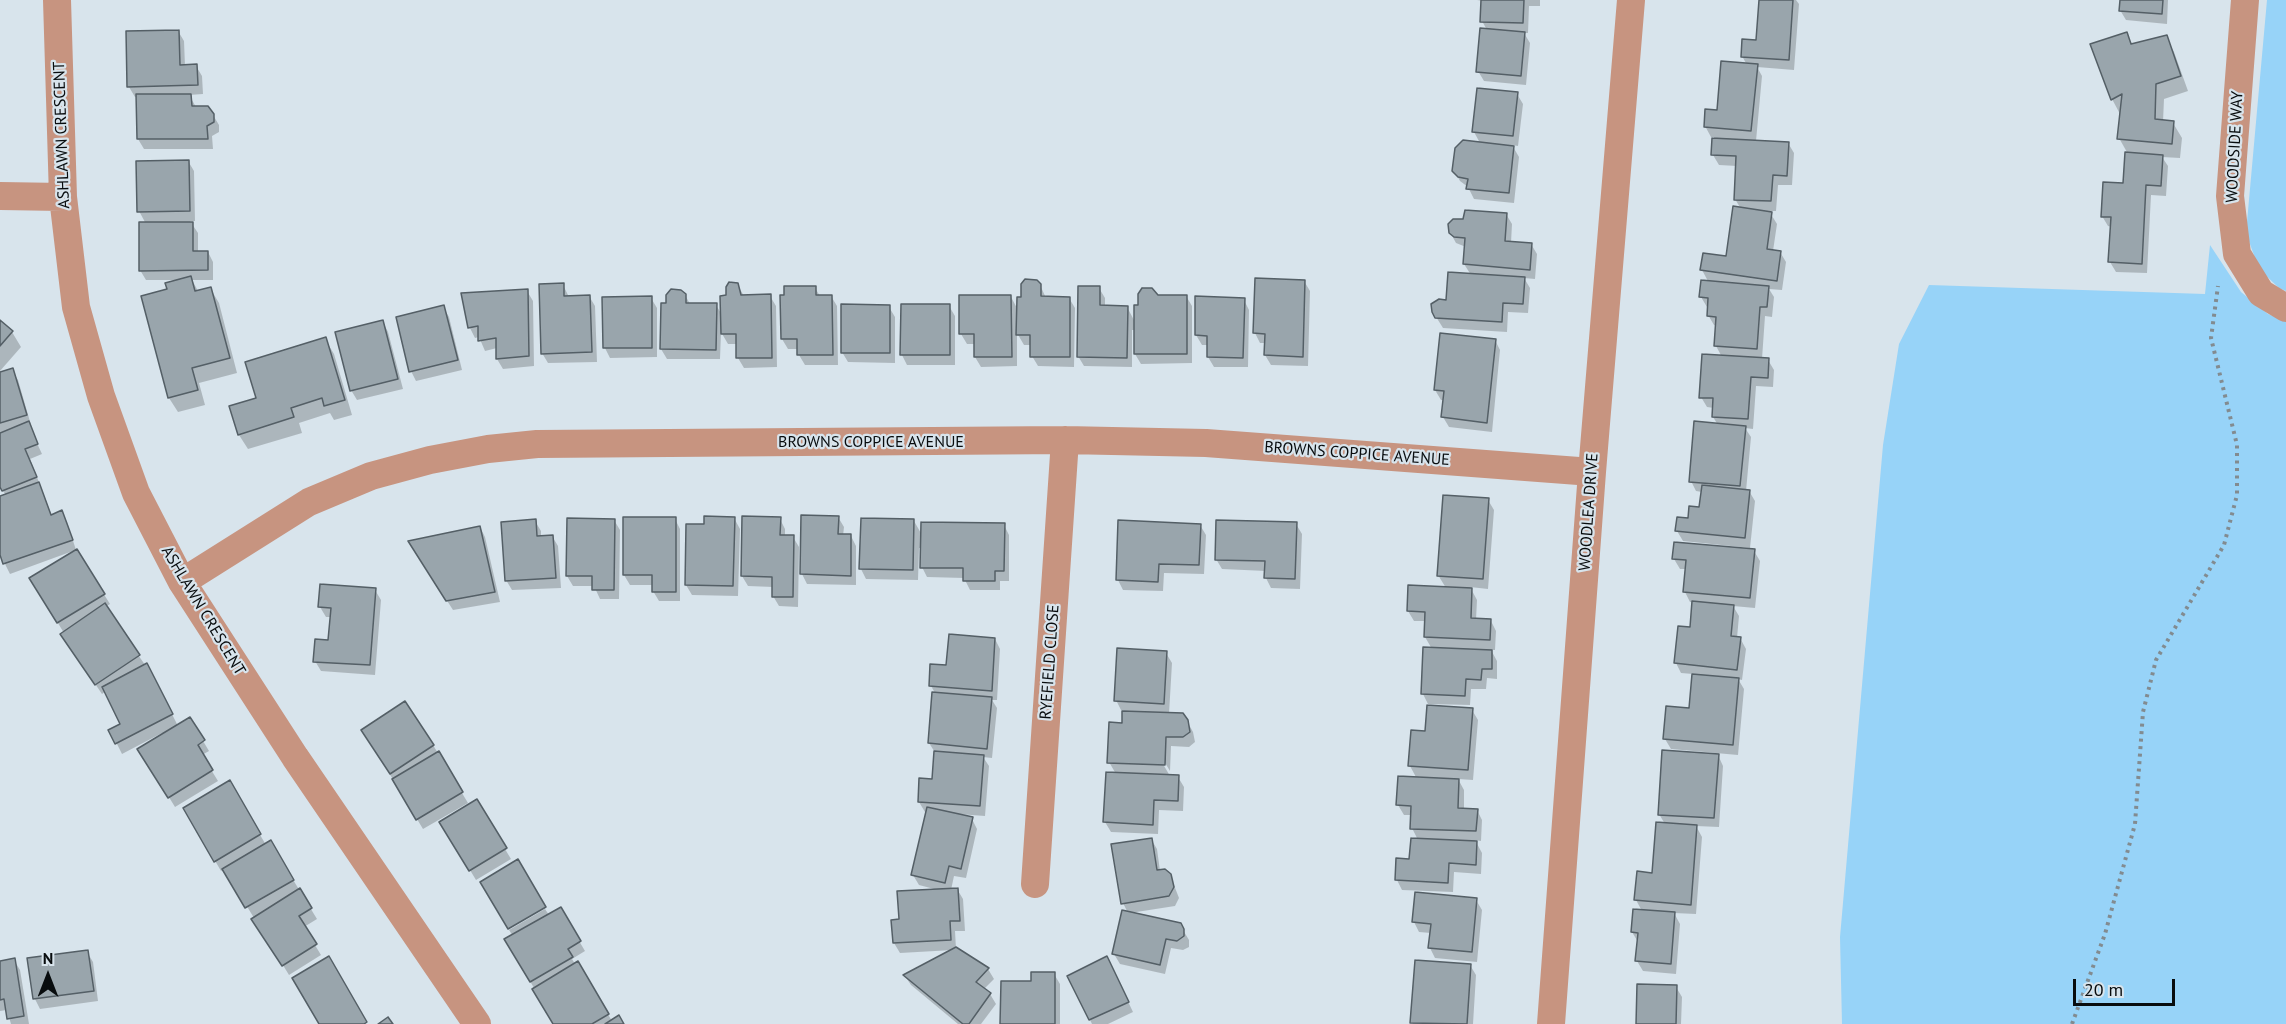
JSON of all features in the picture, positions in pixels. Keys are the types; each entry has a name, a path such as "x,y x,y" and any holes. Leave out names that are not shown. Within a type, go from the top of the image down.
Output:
{"street":[{"name":"ASHLAWN CRESCENT","path":"57,0 63,197 76,307 101,396 136,493 182,582 295,756 477,1024"},
{"name":"WOODLEA DRIVE","path":"1551,1024 1592,471 1631,0"},
{"name":"WOODSIDE WAY","path":"2246,0 2230,196 2237,254 2261,293 2286,308"},
{"path":"0,196 63,197"},
{"name":"BROWNS COPPICE AVENUE","path":"182,582 309,502 350,484 430,460 488,449 537,444 1065,440 1206,443 1592,471"},
{"name":"RYEFIELD CLOSE","path":"1035,885 1065,440"}],"path":[{"path":"2072,1024 2105,934 2134,824 2143,712 2156,660 2224,545 2237,495 2237,445 2211,338 2219,279"}],"shaded area":[{"path":"2267,0 2286,0 2286,291 2279,288 2259,269 2246,233"},
{"path":"2210,245 2241,292 2268,314 2286,321 2286,1024 1842,1024 1840,937 1883,445 1899,344 1929,285 2205,294"}],"building":[{"path":"1481,0 1524,0 1523,23 1480,22"},
{"path":"1759,0 1793,0 1789,60 1741,57 1742,39 1756,40"},
{"path":"2120,0 2163,0 2162,14 2119,11"},
{"path":"1480,28 1525,32 1521,76 1476,72"},
{"path":"179,30 180,65 197,64 198,85 127,87 126,31"},
{"path":"2127,32 2131,44 2167,35 2181,76 2156,84 2155,119 2174,121 2172,144 2117,139 2122,94 2111,100 2090,44"},
{"path":"1721,61 1758,64 1751,131 1704,127 1705,109 1717,110"},
{"path":"1477,88 1518,92 1513,136 1472,132"},
{"path":"136,94 191,94 192,106 208,106 214,114 214,122 207,126 208,139 137,139"},
{"path":"1712,138 1789,142 1787,176 1773,175 1771,201 1734,200 1736,156 1711,155"},
{"path":"1463,140 1514,146 1509,193 1466,189 1468,179 1458,177 1452,171 1455,148"},
{"path":"2125,152 2163,155 2161,186 2146,185 2142,264 2108,262 2111,217 2101,217 2103,182 2123,183"},
{"path":"189,160 190,211 137,212 136,161"},
{"path":"1733,206 1772,212 1767,249 1781,251 1777,281 1700,270 1703,253 1726,256"},
{"path":"1465,210 1507,213 1505,241 1532,243 1530,270 1463,264 1465,238 1454,237 1449,233 1448,224 1453,219 1463,219"},
{"path":"139,222 193,222 193,251 208,251 208,270 139,271"},
{"path":"1448,272 1525,277 1523,304 1503,303 1502,322 1435,318 1431,304 1439,299 1446,300"},
{"path":"191,276 195,291 211,287 230,358 192,368 198,390 168,398 141,296 167,289 165,283"},
{"path":"1255,278 1305,280 1303,357 1264,355 1265,334 1253,333"},
{"path":"1025,279 1037,280 1041,284 1041,296 1070,297 1070,357 1030,357 1030,335 1016,335 1017,297 1021,297 1021,284"},
{"path":"1701,280 1769,286 1767,307 1760,307 1757,349 1714,346 1716,317 1707,316 1708,298 1699,297"},
{"path":"729,282 738,283 741,295 771,294 772,358 736,358 736,334 721,334 720,296 726,295"},
{"path":"564,283 564,296 590,295 592,352 541,354 539,284"},
{"path":"784,286 816,286 816,295 832,295 833,355 797,355 797,339 781,339 780,295 784,295"},
{"path":"1078,286 1100,286 1100,305 1128,306 1127,358 1077,357"},
{"path":"1142,288 1152,288 1158,295 1187,295 1187,354 1134,354 1134,305 1138,305 1138,294"},
{"path":"528,289 529,356 496,359 496,338 478,341 478,326 468,328 461,293"},
{"path":"671,289 681,290 686,294 686,303 717,303 716,350 660,349 661,303 666,303 666,295"},
{"path":"959,295 1011,295 1012,357 974,357 974,334 959,334"},
{"path":"652,296 652,348 603,348 602,297"},
{"path":"1195,296 1245,298 1243,358 1207,357 1207,336 1195,335"},
{"path":"841,304 890,305 890,353 841,353"},
{"path":"901,304 950,304 950,355 900,355"},
{"path":"444,305 458,360 409,372 396,317"},
{"path":"0,320 13,331 0,346"},
{"path":"383,320 398,379 350,391 335,332"},
{"path":"1440,333 1496,339 1487,423 1441,417 1444,391 1434,390"},
{"path":"326,337 345,400 324,406 322,398 291,408 294,417 238,435 229,406 256,398 245,362"},
{"path":"1702,354 1769,358 1768,378 1751,377 1748,419 1712,417 1713,398 1699,398"},
{"path":"13,368 27,415 0,423 0,372"},
{"path":"29,421 38,444 25,449 37,477 2,491 0,487 0,433"},
{"path":"1694,421 1746,426 1740,486 1689,482"},
{"path":"39,482 51,515 62,510 73,540 3,564 0,555 0,496"},
{"path":"1702,485 1750,490 1745,538 1675,531 1677,517 1688,518 1689,506 1699,507"},
{"path":"1443,495 1489,498 1483,579 1437,576"},
{"path":"801,515 839,516 838,534 851,534 851,576 800,574"},
{"path":"704,516 735,517 733,586 685,585 686,524 704,524"},
{"path":"742,516 781,517 780,535 794,535 793,597 772,597 772,577 741,576"},
{"path":"623,517 676,517 676,592 652,592 652,575 623,575"},
{"path":"567,518 615,519 614,590 592,590 592,576 566,576"},
{"path":"861,518 914,519 913,570 859,569"},
{"path":"536,519 537,536 553,535 556,578 505,581 501,522"},
{"path":"1118,520 1201,524 1199,565 1159,564 1158,582 1116,580"},
{"path":"1216,520 1297,522 1295,579 1264,578 1265,561 1215,560"},
{"path":"921,522 1005,523 1004,571 995,571 995,581 963,581 963,568 920,568"},
{"path":"480,526 495,592 446,601 408,541"},
{"path":"1674,542 1755,549 1750,598 1683,592 1686,560 1672,559"},
{"path":"77,549 105,594 57,623 29,578"},
{"path":"320,584 376,588 370,665 313,662 315,639 328,640 331,608 318,607"},
{"path":"1408,585 1472,588 1471,618 1491,619 1490,640 1424,637 1425,612 1407,611"},
{"path":"1692,601 1734,605 1731,636 1741,637 1737,670 1674,663 1678,626 1690,627"},
{"path":"105,603 140,655 95,685 60,634"},
{"path":"949,634 995,638 992,691 929,686 930,664 946,665"},
{"path":"1423,647 1492,650 1492,669 1482,669 1481,680 1466,679 1465,696 1421,694"},
{"path":"1117,648 1167,651 1164,704 1114,701"},
{"path":"147,663 173,714 115,744 108,730 120,724 102,687"},
{"path":"1692,674 1739,678 1733,745 1663,739 1666,706 1689,708"},
{"path":"932,692 992,697 987,749 928,743"},
{"path":"405,701 434,745 390,774 361,730"},
{"path":"1427,705 1473,708 1468,770 1408,766 1411,730 1425,731"},
{"path":"1122,711 1183,713 1188,720 1190,732 1183,737 1166,737 1165,765 1107,763 1109,722 1122,723"},
{"path":"190,717 205,740 198,745 213,770 168,798 137,749"},
{"path":"1662,750 1719,754 1714,818 1658,815"},
{"path":"439,751 463,792 416,820 392,779"},
{"path":"934,751 984,755 980,806 918,802 919,778 932,779"},
{"path":"1106,772 1179,775 1178,801 1154,800 1153,825 1103,822"},
{"path":"1398,776 1459,779 1458,808 1478,809 1476,831 1410,829 1411,806 1396,805"},
{"path":"230,780 261,834 214,862 183,808"},
{"path":"477,799 507,848 469,871 439,822"},
{"path":"927,807 973,817 961,869 949,866 945,883 911,875"},
{"path":"1656,822 1697,825 1691,905 1634,900 1637,871 1652,873"},
{"path":"1152,838 1157,870 1165,869 1171,874 1174,887 1169,896 1121,904 1111,844"},
{"path":"1411,838 1477,841 1476,865 1449,863 1448,883 1395,880 1396,858 1409,859"},
{"path":"271,840 294,880 245,908 222,869"},
{"path":"518,859 546,907 508,929 480,882"},
{"path":"300,888 312,908 299,916 317,944 282,966 251,919"},
{"path":"958,888 960,921 950,921 951,940 893,943 891,920 899,919 897,891"},
{"path":"1415,892 1477,898 1472,952 1428,948 1431,924 1412,922"},
{"path":"561,907 581,941 568,949 573,957 530,982 504,939"},
{"path":"1633,909 1675,912 1671,964 1635,961 1638,933 1631,932"},
{"path":"1122,910 1181,923 1184,936 1177,941 1166,939 1160,965 1112,954"},
{"path":"956,947 989,968 976,982 991,993 969,1024 963,1024 903,975"},
{"path":"88,950 94,991 33,999 27,958"},
{"path":"329,956 367,1022 364,1024 319,1024 292,978"},
{"path":"1107,956 1129,1002 1089,1020 1067,976"},
{"path":"15,958 24,1016 7,1019 4,999 0,1000 0,961"},
{"path":"1415,960 1471,964 1467,1024 1410,1023"},
{"path":"578,961 609,1014 592,1024 553,1024 532,989"},
{"path":"1031,972 1055,972 1055,1024 1000,1024 1001,981 1031,981"},
{"path":"1637,984 1677,985 1676,1024 1636,1024"},
{"path":"619,1015 624,1024 605,1024"},
{"path":"388,1017 393,1024 378,1024"}]}
